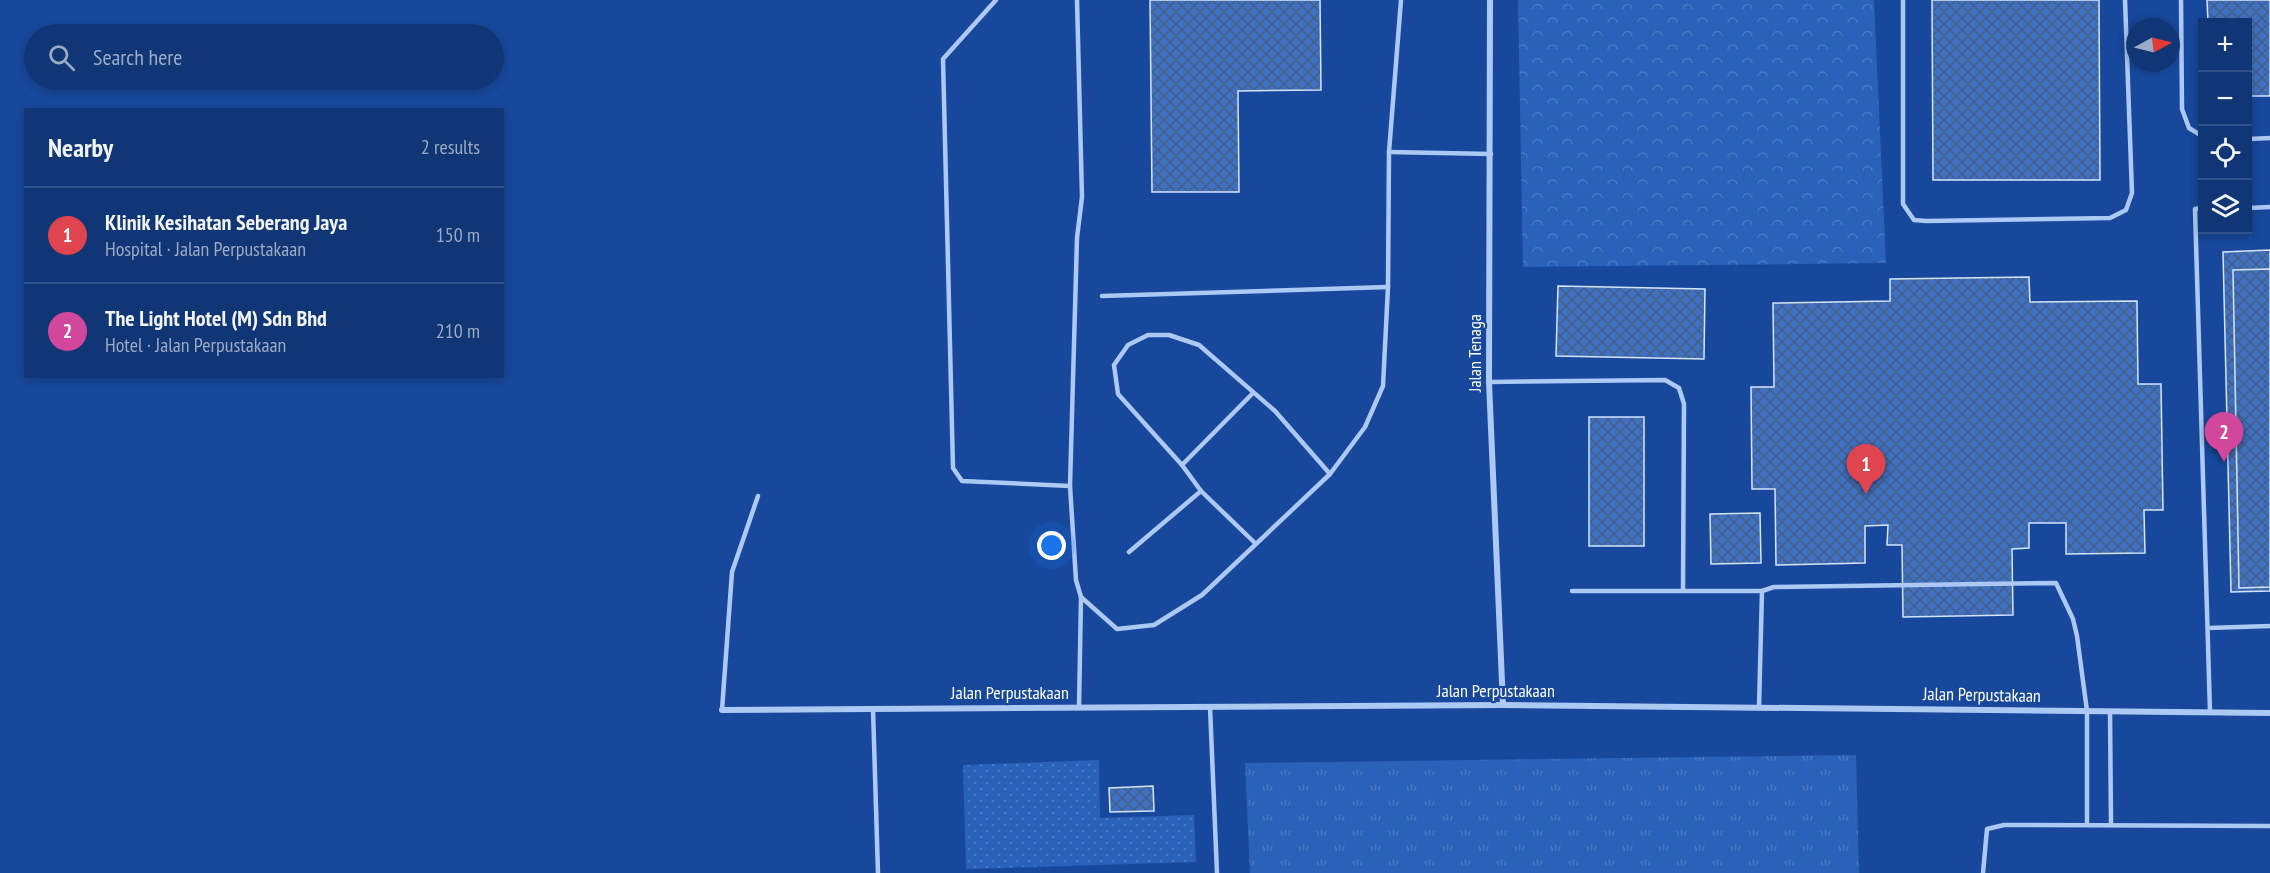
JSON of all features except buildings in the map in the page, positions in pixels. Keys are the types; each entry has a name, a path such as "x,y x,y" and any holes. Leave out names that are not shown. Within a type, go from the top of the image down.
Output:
{"street":[{"name":"Jalan Tenaga","path":"1490,0 1489,382 1503,705"},
{"name":"Jalan Perpustakaan","path":"722,710 1503,705 2270,713"}],"lane":[{"path":"996,0 943,59 953,468 962,481 1070,486"},
{"path":"1077,0 1082,197 1077,238 1070,486 1076,580 1081,597 1079,708"},
{"path":"1081,597 1117,629 1154,625 1202,596 1330,474 1365,427 1383,386 1388,287 1389,152 1401,0"},
{"path":"1903,0 1903,204 1914,220 1926,221 2110,218 2126,210 2133,193 2125,0"},
{"path":"2181,0 2182,109 2189,128 2198,134"},
{"path":"2252,139 2270,138"},
{"path":"1389,152 1491,154"},
{"path":"2252,208 2270,207"},
{"path":"2198,208 2195,208 2210,712"},
{"path":"1102,296 1388,287"},
{"path":"1255,543 1201,491 1182,465 1118,394 1114,365 1128,345 1148,335 1169,334 1199,345 1275,411 1330,474"},
{"path":"1489,382 1665,380 1679,388 1684,404 1683,590"},
{"path":"1182,465 1252,393"},
{"path":"1129,552 1201,491"},
{"path":"722,710 732,572 758,496"},
{"path":"1572,591 1762,591 1774,587 2056,583 2073,618 2087,711 2087,825"},
{"path":"1759,708 1762,591"},
{"path":"2208,628 2270,626"},
{"path":"1210,707 1217,873"},
{"path":"873,709 878,873"},
{"path":"2110,711 2111,824"},
{"path":"1983,873 1987,829 2004,825 2270,826"}],"green space":[{"path":"1518,0 1874,0 1886,263 1523,267"},
{"path":"1856,755 1859,873 1250,873 1245,763"},
{"path":"1099,760 1100,818 1194,815 1196,862 966,869 963,765"}],"place":[{"name":"The Light Hotel (M) Sdn Bhd","path":"2224,462"},
{"name":"Klinik Kesihatan Seberang Jaya","path":"1866,494"}]}
